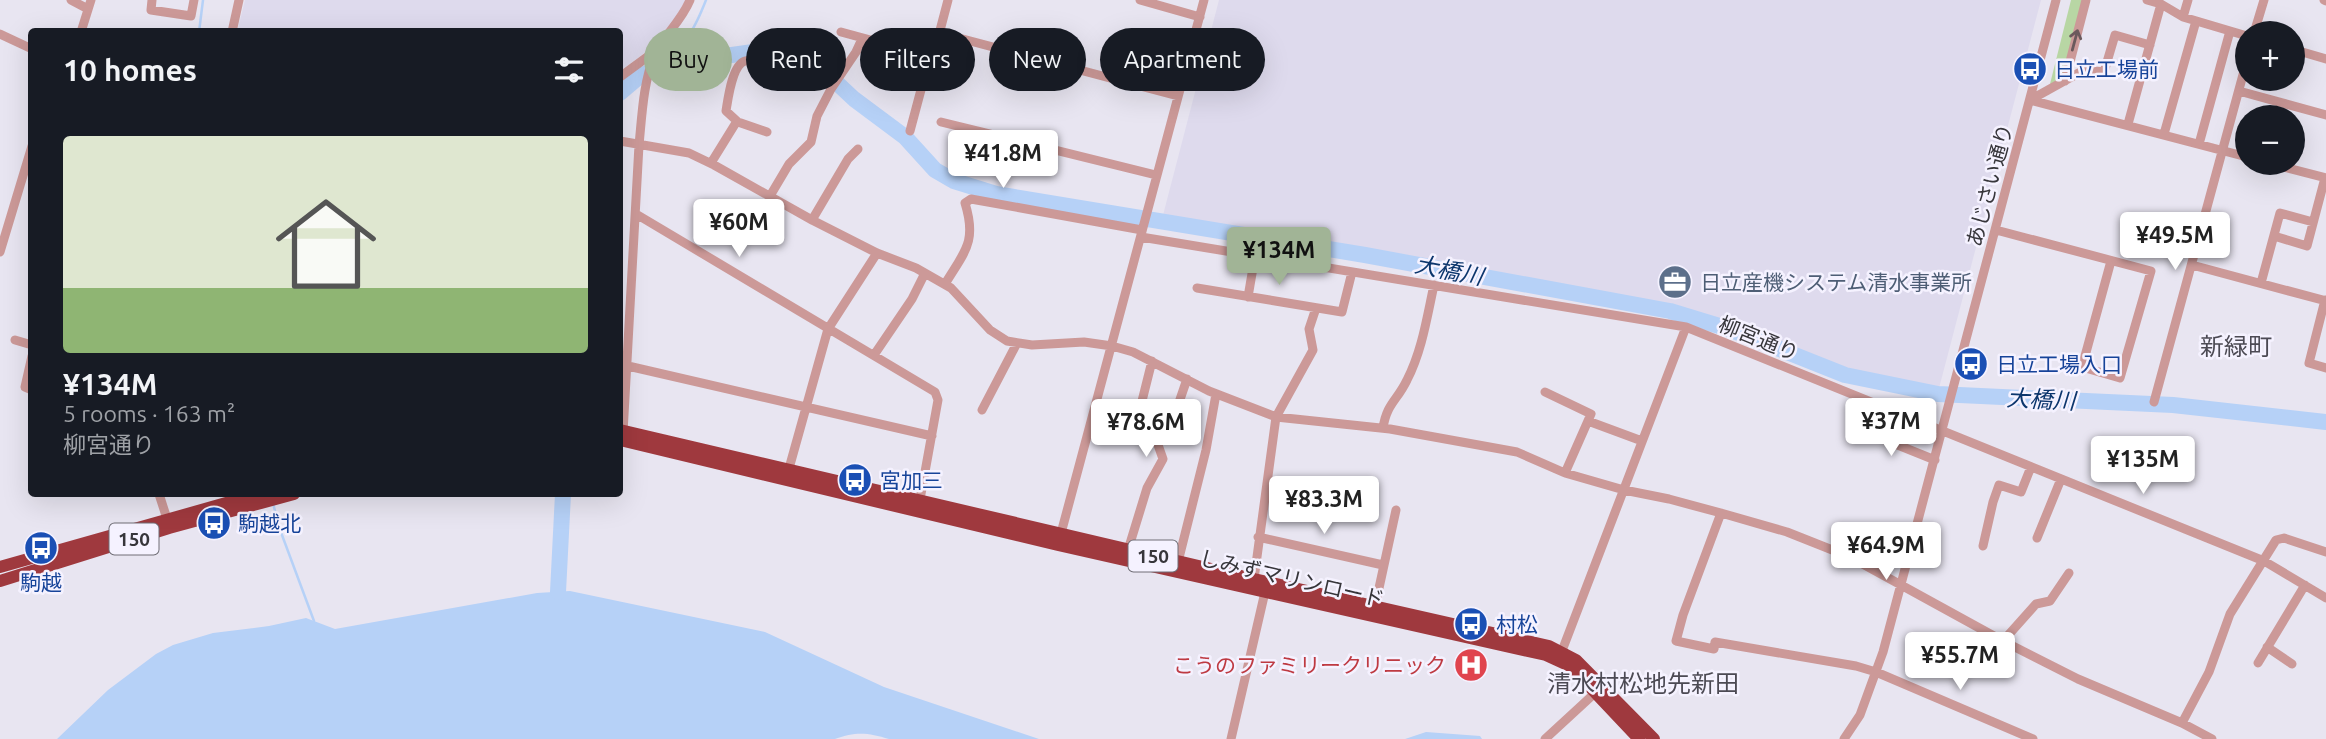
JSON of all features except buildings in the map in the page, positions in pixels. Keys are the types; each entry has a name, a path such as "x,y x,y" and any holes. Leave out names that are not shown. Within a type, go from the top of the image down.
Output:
{"highway":[{"name":"しみずマリンロード","path":"623,435 919,505 1265,592 1373,611"},
{"name":"150","path":"0,567 272,497"},
{"name":"150","path":"0,581 168,524"},
{"name":"しみずマリンロード","path":"1059,540 1128,550 1254,579 1576,660 1654,739"},
{"name":"しみずマリンロード","path":"1561,655 1639,739"}],"street":[{"path":"71,0 89,4 82,28"},
{"path":"152,0 151,9 191,16 194,0"},
{"path":"233,28 239,0"},
{"path":"675,28 690,0"},
{"path":"941,28 948,0"},
{"path":"1140,0 1200,17"},
{"path":"1059,540 1204,0"},
{"name":"あじさい通り","path":"1844,739 1860,715 1876,672 1943,431 2056,0"},
{"path":"2065,81 2086,0"},
{"path":"2147,0 2161,4 2183,17 2235,32"},
{"path":"2183,17 2188,0"},
{"path":"2257,21 2261,1"},
{"path":"2128,124 2161,4"},
{"path":"2164,134 2196,21"},
{"path":"2199,144 2230,31"},
{"path":"0,34 28,47"},
{"path":"2030,100 2084,70 2104,72 2115,35 2150,45"},
{"path":"770,197 789,164 811,142 817,116 860,42"},
{"path":"975,42 1178,96"},
{"path":"2305,53 2326,59"},
{"path":"746,61 738,65 726,111 737,121 767,132"},
{"path":"623,75 644,62"},
{"path":"623,415 639,145 647,91"},
{"path":"910,131 921,91"},
{"path":"2154,402 2239,91 2326,115"},
{"path":"2030,100 2235,154"},
{"path":"711,163 737,121"},
{"path":"941,122 1156,175"},
{"path":"623,142 689,153 812,220 877,253 925,273 945,284 968,304 990,330 1007,341 1032,345 1084,342 1112,346 1153,361 1216,394 1276,416 1383,428 1517,452 1565,473 1721,513 1816,542 1850,557 2078,679 2182,723 2212,739"},
{"path":"812,220 848,159 858,149"},
{"path":"0,252 5,221 28,157"},
{"path":"2274,236 2307,246 2326,178 2305,173"},
{"name":"柳宮通り","path":"945,284 970,237 971,220 965,203 971,199 1255,256 1686,327 2264,561 2326,598"},
{"path":"2261,283 2280,213 2313,222"},
{"path":"635,214 935,392 938,400 919,505"},
{"path":"1996,230 2151,271 2120,378 2082,367 2111,261"},
{"path":"787,474 828,329 877,253"},
{"path":"1248,297 1255,256"},
{"path":"2192,265 2326,300 2309,363 2326,368"},
{"path":"1197,288 1342,313 1352,272"},
{"path":"874,355 912,299 925,273"},
{"path":"1383,428 1386,411 1407,381 1422,340 1434,285"},
{"path":"1254,579 1276,416 1313,350 1309,329 1316,308"},
{"path":"1561,655 1686,327"},
{"path":"15,340 28,344"},
{"path":"982,410 1017,343"},
{"path":"1153,361 1137,421 1161,434"},
{"path":"628,366 932,436"},
{"path":"1128,550 1147,488 1163,459 1157,442 1174,417 1187,379"},
{"path":"1545,392 1591,414 1565,473"},
{"path":"1178,562 1206,450 1216,394"},
{"path":"1588,421 1642,441"},
{"path":"1858,429 1935,460"},
{"path":"1983,546 1999,485 2021,492 2031,467"},
{"path":"2037,538 2061,479"},
{"path":"160,497 168,524"},
{"path":"1373,611 1396,510"},
{"path":"1721,513 1676,641 1714,649 1715,642 1856,666 2033,739"},
{"path":"1258,537 1383,565"},
{"path":"2182,723 2209,673 2230,614 2276,540 2284,538 2326,552"},
{"path":"2003,641 2036,604 2050,601 2069,573"},
{"path":"2258,663 2305,585"},
{"path":"1231,739 1265,592"},
{"path":"2267,646 2292,664"},
{"path":"1545,739 1595,693"}],"shaded area":[{"path":"245,0 686,0 669,28 644,28 644,53 623,69 623,28 238,28"},
{"path":"1219,0 2041,0 1938,392 1888,388 1678,308 1162,219 1195,91 1265,91 1265,28 1212,28"}],"green space":[{"path":"2071,0 2083,0 2061,80 2050,84"}],"water":[{"path":"570,591 765,632 884,687 1039,739 889,739 862,734 835,739 57,739 108,690 156,654 173,645 213,633 306,618 335,629 537,593"},
{"path":"1426,732 1480,736 1482,739 1405,739"}],"waterway":[{"path":"200,28 203,0"},
{"path":"693,28 706,0"},
{"name":"大橋川","path":"623,90 640,76 669,64 780,48 807,55 854,99 905,137 935,170 954,181 996,194 1365,255 1670,311 1729,329 1845,375 1938,394 2173,405 2326,422"},
{"name":"大橋川","path":"558,592 563,497"},
{"path":"273,503 279,527 314,621"}],"place":[{"name":"日立工場前","path":"2030,69"},
{"name":"日立産機システム清水事業所","path":"1675,282"},
{"name":"日立工場入口","path":"1971,364"},
{"name":"宮加三","path":"855,480"},
{"name":"駒越北","path":"214,523"},
{"name":"駒越","path":"41,548"},
{"name":"村松","path":"1471,624"},
{"name":"こうのファミリークリニック","path":"1471,665"}],"district":[{"name":"新緑町","path":"2236,346"},
{"name":"清水村松地先新田","path":"1643,683"}]}
